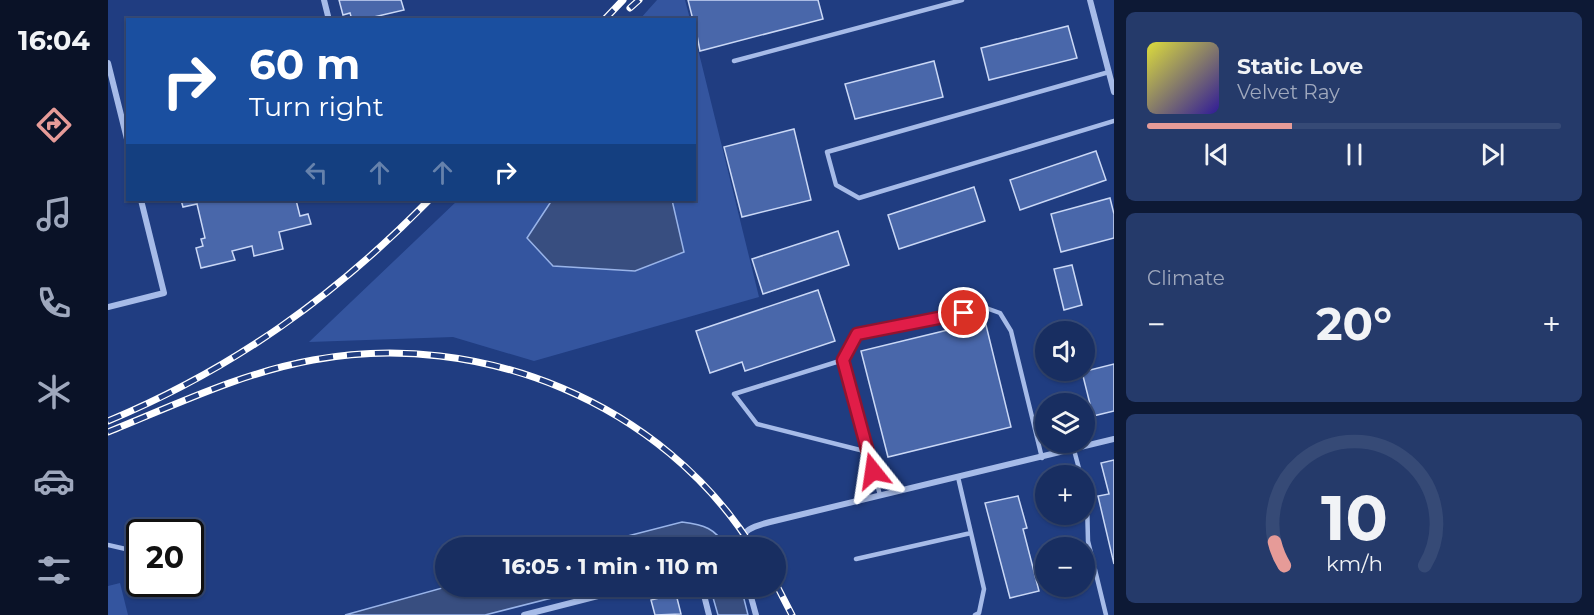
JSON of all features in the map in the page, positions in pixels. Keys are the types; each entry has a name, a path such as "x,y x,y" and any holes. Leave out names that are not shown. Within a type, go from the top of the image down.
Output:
{"street":[{"path":"324,0 328,18"},
{"path":"1090,0 1114,92"},
{"path":"108,63 126,135"},
{"path":"108,307 164,293 141,201"},
{"path":"1095,444 1114,439"},
{"path":"741,537 744,533 770,522 1062,453"},
{"path":"525,615 595,597"},
{"path":"705,597 710,615"},
{"path":"751,597 756,615"}],"lane":[{"path":"734,61 962,0"},
{"path":"1109,72 826,152 836,185 859,198 1114,121"},
{"path":"880,495 843,360 857,334 986,308 1000,313 1011,331 1042,458"},
{"path":"843,360 734,394 757,424 868,453"},
{"path":"958,477 984,589 979,613 975,615"},
{"path":"1088,525 1088,541 1106,615"},
{"path":"856,559 971,533"},
{"path":"108,545 126,549"}],"shaded area":[{"path":"657,0 685,0 690,18 641,18"},
{"path":"696,41 759,297 534,361 453,337 309,342 457,201 696,201"},
{"path":"551,201 672,201 684,252 635,271 553,266 527,238"},
{"path":"682,522 708,528 719,537 624,537"},
{"path":"120,583 128,615 108,615 108,586"},
{"path":"435,590 435,597 556,597 485,615 345,615"},
{"path":"713,597 744,597 748,615 718,615"}],"building":[{"path":"339,0 401,0 404,10 370,18 351,18 350,13 343,15"},
{"path":"688,0 818,0 823,19 700,51 696,18 692,18"},
{"path":"1068,26 1077,58 989,80 981,48"},
{"path":"934,61 943,97 855,119 845,84"},
{"path":"794,129 811,200 742,217 724,147"},
{"path":"1096,151 1106,180 1020,210 1010,180"},
{"path":"974,187 985,221 899,249 888,215"},
{"path":"1110,198 1114,214 1114,238 1061,252 1051,214"},
{"path":"181,201 296,201 300,216 308,214 311,224 279,232 283,249 254,256 252,246 232,251 235,260 201,268 196,248 203,246 201,239 205,238 197,204 183,207"},
{"path":"838,231 849,265 763,294 752,259"},
{"path":"1072,265 1082,305 1064,310 1054,269"},
{"path":"818,290 835,341 745,371 742,362 710,373 696,331"},
{"path":"985,321 1011,427 888,457 861,351"},
{"path":"1114,364 1114,411 1095,416 1095,393 1087,393 1084,381 1095,381 1095,369"},
{"path":"1114,460 1114,564 1098,496 1109,494 1101,463"},
{"path":"1018,496 1027,528 1023,529 1035,576 1035,592 1010,598 985,503"},
{"path":"677,597 681,614 655,615 651,600"}],"railway":[{"path":"606,18 623,0"},
{"path":"630,8 639,0"},
{"path":"108,421 198,378 240,354 280,327 357,268 428,201"},
{"path":"108,432 234,381 286,366 313,360 376,353 440,356 502,368 562,388 618,417 669,453 715,497 745,537"},
{"path":"783,597 792,615"}],"route":[{"path":"873,471 843,360 857,334 964,313"}]}
